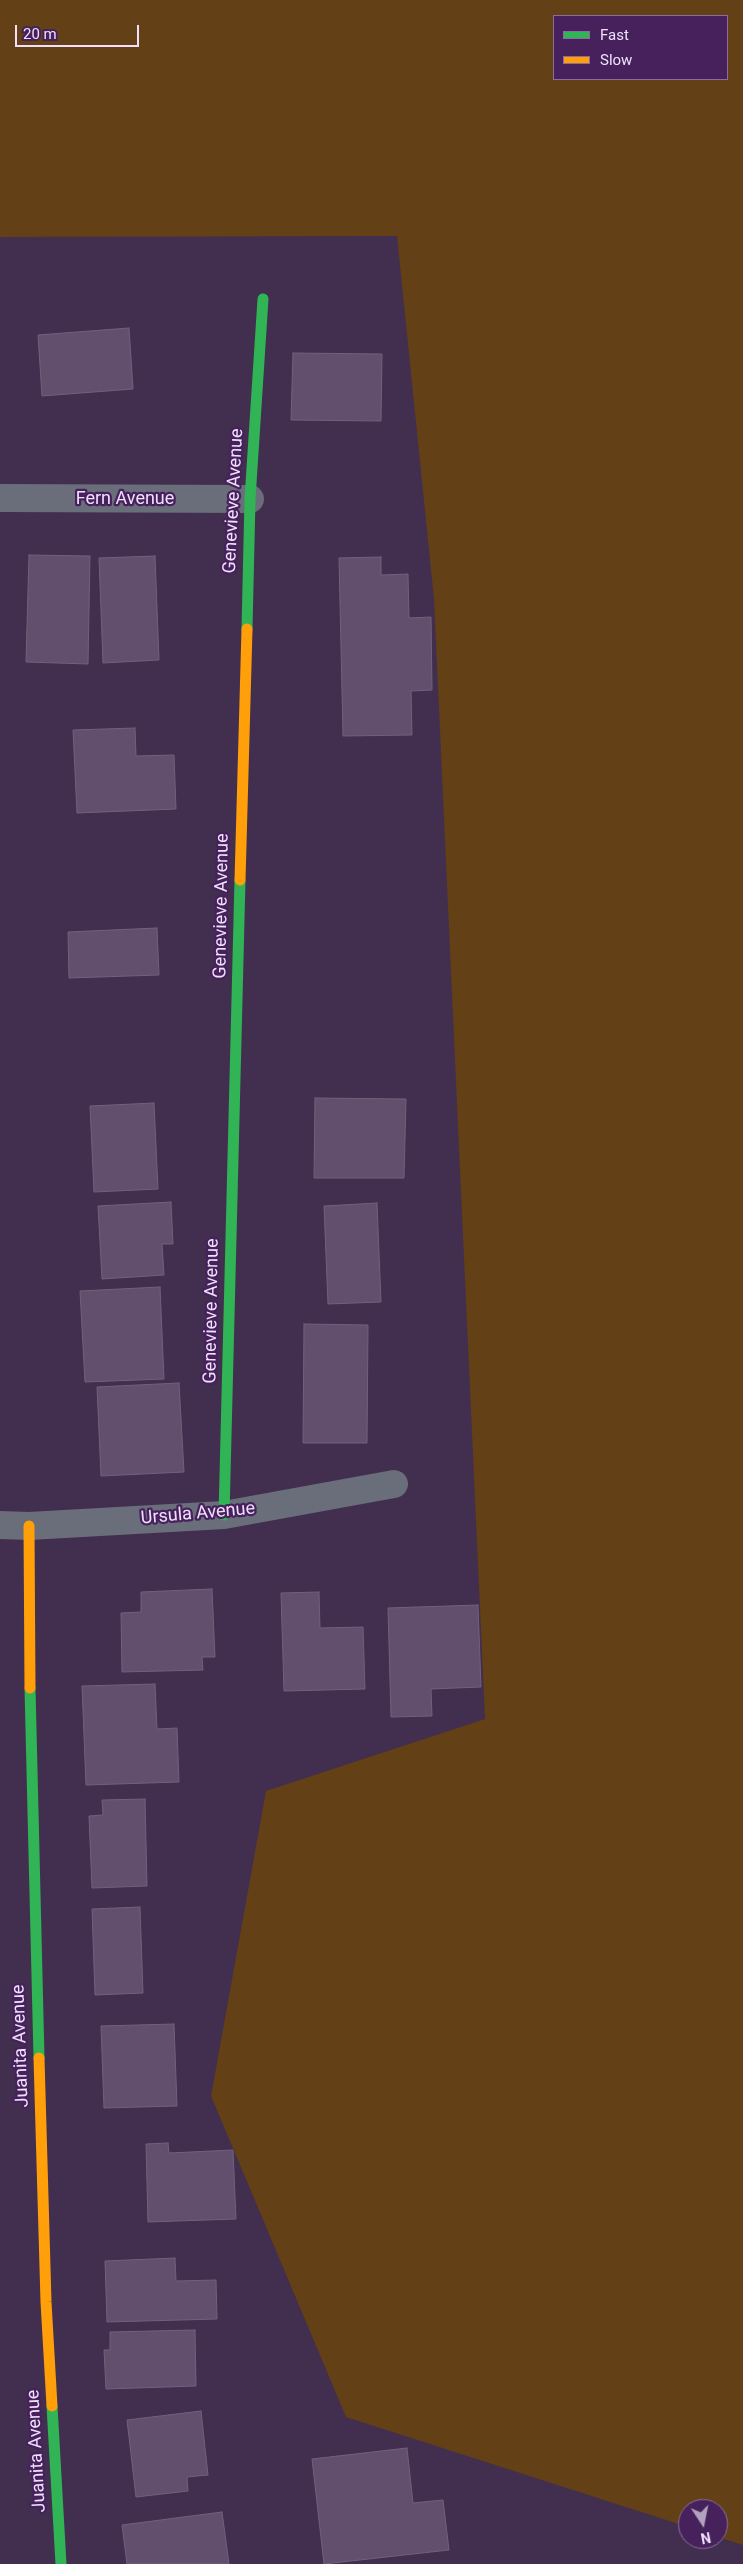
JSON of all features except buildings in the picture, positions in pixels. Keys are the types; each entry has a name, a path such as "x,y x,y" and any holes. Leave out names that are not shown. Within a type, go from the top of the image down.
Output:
{"street":[{"name":"Genevieve Avenue","path":"224,1515 250,500 263,298"},
{"name":"Fern Avenue","path":"0,498 250,500"},
{"name":"Ursula Avenue","path":"0,1525 28,1526 224,1515 394,1484"},
{"name":"Juanita Avenue","path":"28,1526 31,1760 46,2302 61,2564"}],"shaded area":[{"path":"0,0 743,0 743,2545 728,2540 728,2499 678,2499 678,2524 346,2417 211,2096 266,1791 485,1719 434,599 397,236 0,237"}],"traffic: fast":[{"path":"247,629 250,499 263,299"},
{"path":"224,1515 240,880"},
{"path":"30,1688 39,2058"},
{"path":"52,2406 61,2564"}],"traffic: slow":[{"path":"240,880 247,629"},
{"path":"29,1526 30,1688"},
{"path":"39,2058 46,2302 52,2406"}]}
